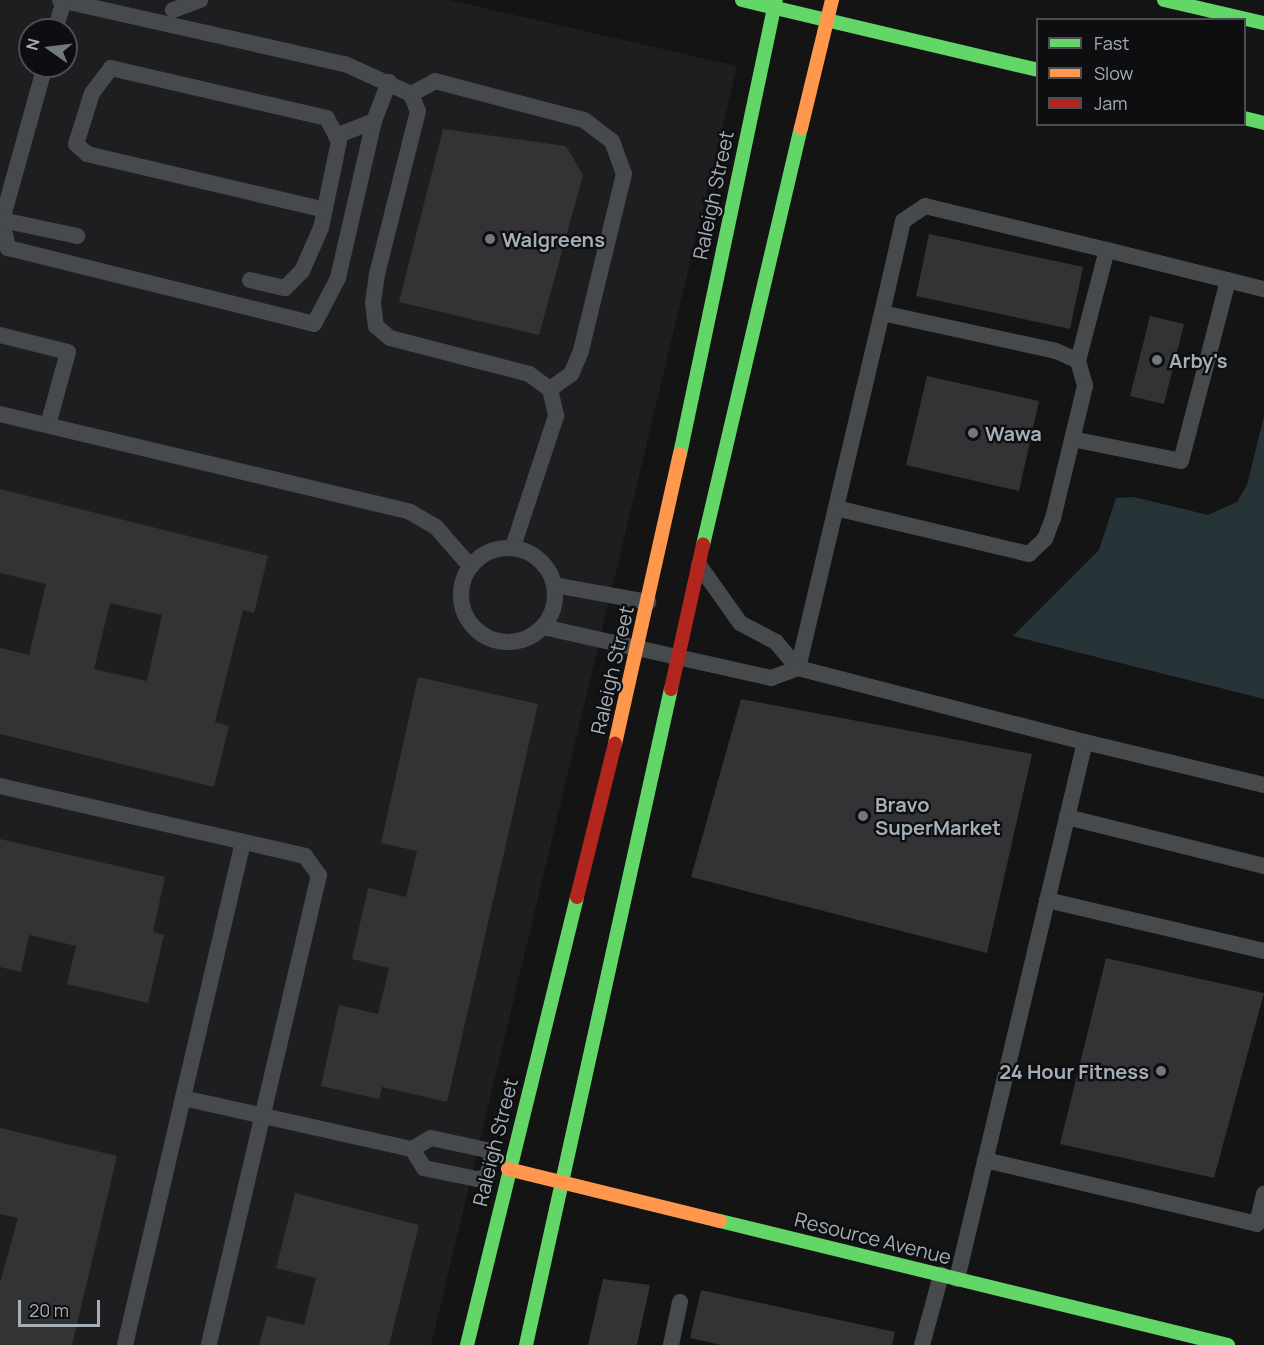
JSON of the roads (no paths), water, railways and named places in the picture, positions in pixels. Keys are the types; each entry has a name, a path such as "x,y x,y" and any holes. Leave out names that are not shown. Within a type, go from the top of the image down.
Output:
{"street":[{"path":"742,0 775,4 827,21 1036,70"},
{"path":"526,1345 565,1183 699,566 832,0"},
{"path":"1164,0 1242,18"},
{"name":"Raleigh Street","path":"467,1345 508,1169 638,650 775,4"},
{"path":"1246,19 1264,23"},
{"path":"1246,118 1264,123"},
{"name":"Resource Avenue","path":"508,1169 1228,1345"}],"lane":[{"path":"168,27 166,5 200,0"},
{"path":"58,18 62,1 168,27 345,64 389,82 411,94 418,111 377,274 373,303 376,327 390,338 529,374 550,389 556,416 513,547"},
{"path":"250,280 285,288 302,271 321,228 325,210 339,141 327,118 111,68 92,93 76,144 87,154 325,210"},
{"path":"42,78 2,220 8,248 314,324 338,278 374,121 389,82"},
{"path":"411,94 435,81 584,120 612,141 624,174 581,351 571,374 550,389"},
{"path":"336,136 374,121"},
{"path":"798,668 903,221 924,206 1264,289"},
{"path":"2,220 77,236"},
{"path":"836,508 1029,554 1045,539 1053,518 1084,386 1078,361 1107,250"},
{"path":"1072,439 1181,461 1228,280"},
{"path":"882,312 1056,351 1078,361"},
{"path":"0,335 68,351 48,425"},
{"path":"0,414 410,512 436,527 470,566"},
{"path":"513,547 540,559 555,585 555,600 543,627 515,643 498,642 471,626 460,596 462,580 470,566 482,555 513,547"},
{"path":"699,566 740,622 776,642 798,668"},
{"path":"555,585 648,602"},
{"path":"543,627 771,678 798,668 1085,742 1264,785"},
{"path":"922,1345 949,1277 985,1160 1085,742"},
{"path":"0,786 305,856 319,875 209,1345"},
{"path":"1067,817 1264,866"},
{"path":"125,1345 243,842"},
{"path":"1047,900 1264,951"},
{"path":"183,1098 412,1149 431,1138 467,1145 488,1150 491,1166 487,1177 477,1179 424,1168 412,1149"},
{"path":"985,1160 1257,1224 1264,1194"},
{"path":"491,1166 508,1169"},
{"path":"671,1345 680,1302"}],"place":[{"name":"Walgreens","path":"490,239"},
{"name":"Arby's","path":"1157,360"},
{"name":"Wawa","path":"973,433"},
{"name":"Bravo SuperMarket","path":"863,816"},
{"name":"24 Hour Fitness","path":"1161,1071"}]}
